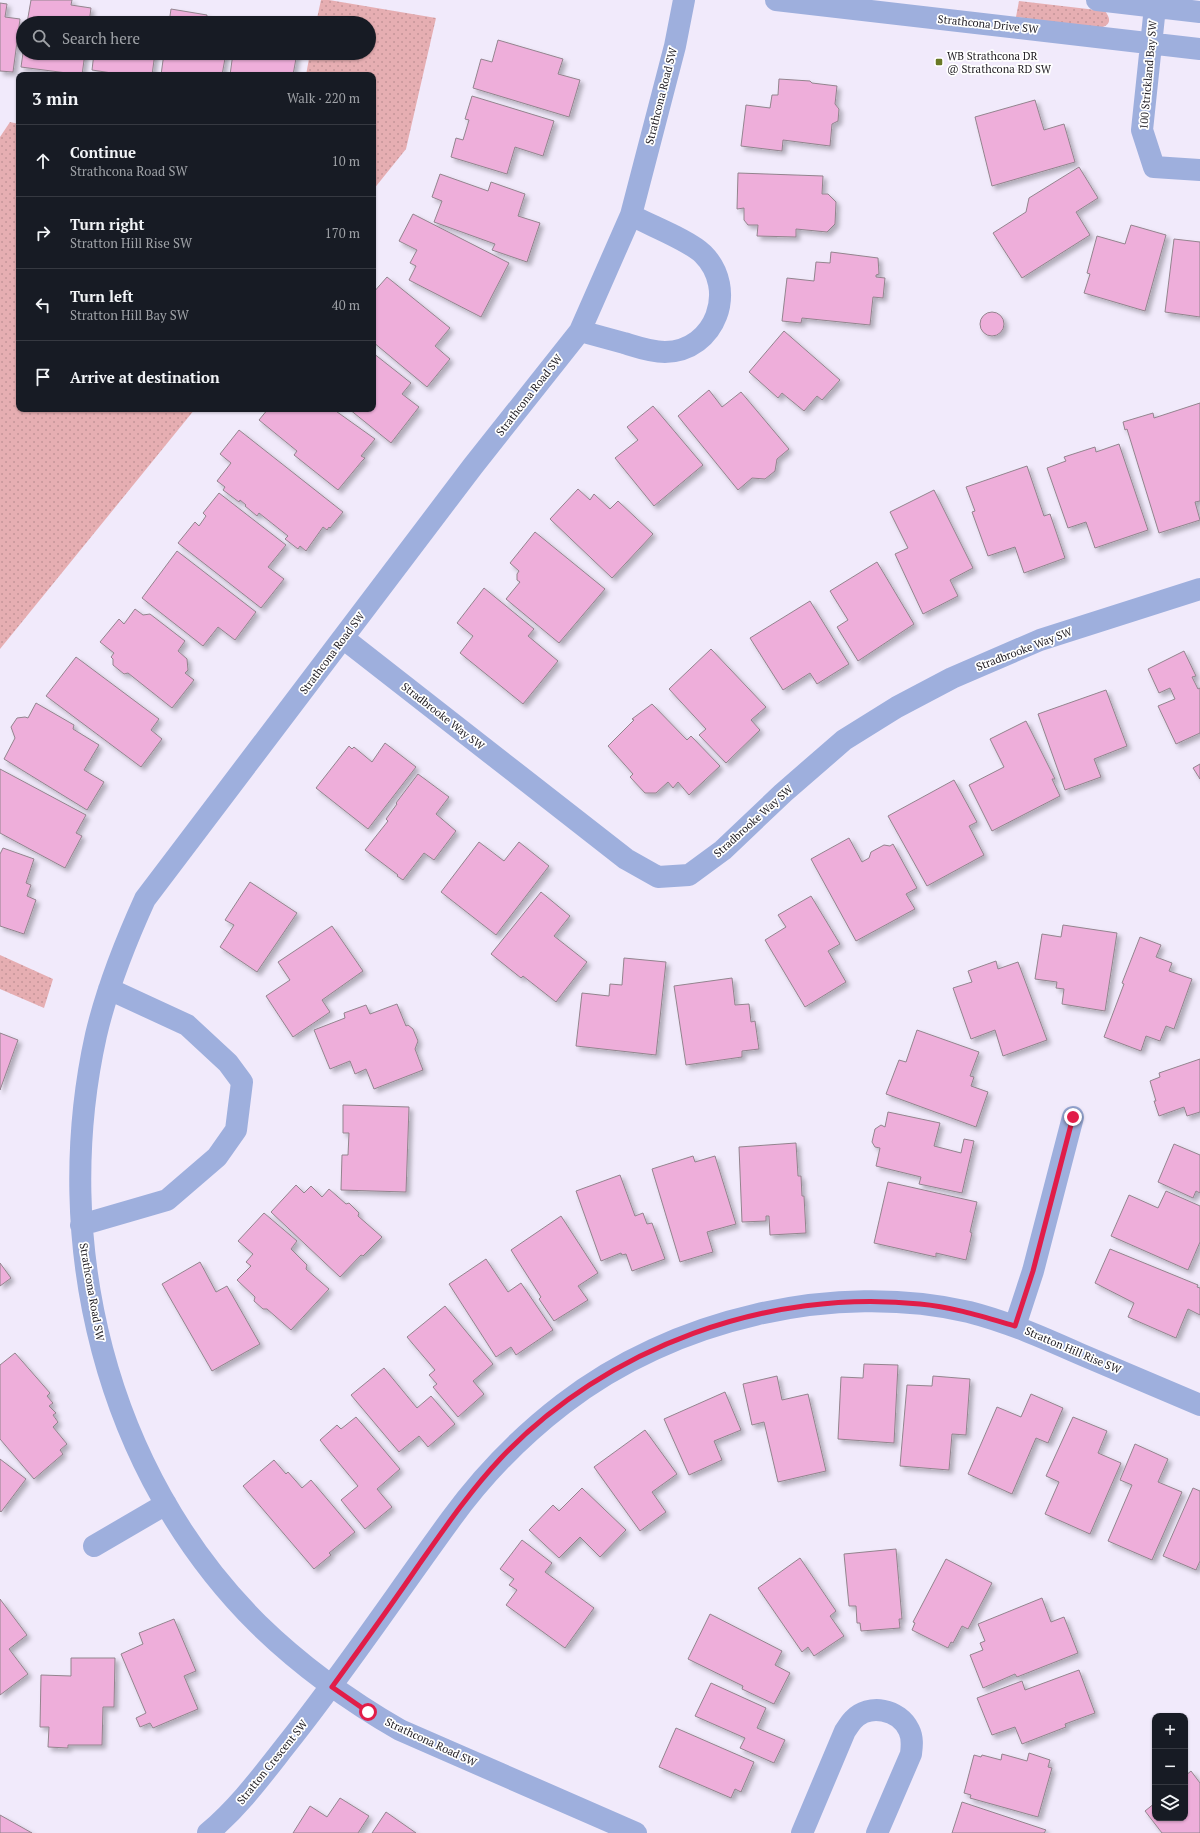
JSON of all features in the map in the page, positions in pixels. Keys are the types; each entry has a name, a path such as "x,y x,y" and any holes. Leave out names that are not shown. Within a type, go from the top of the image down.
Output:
{"street":[{"name":"Strathcona Road SW","path":"636,1833 400,1730 366,1710 332,1687 293,1657 224,1586 193,1546 166,1504 140,1455 123,1417 107,1371 95,1324 81,1225 80,1171 82,1124 96,1033 109,988 125,943 145,899 473,466 580,331 631,215 675,46 684,0"},
{"name":"Strathcona Drive SW","path":"776,0 1150,42 1200,49"},
{"path":"1097,0 1154,7 1199,8"},
{"name":"100 Strickland Bay SW","path":"1154,7 1142,130 1154,167 1200,170"},
{"path":"580,331 650,350 665,352 680,350 694,343 706,334 714,321 719,307 720,292 718,278 711,264 702,253 689,244 631,215"},
{"name":"Stradbrooke Way SW","path":"343,638 626,859 658,877 689,875 723,850 783,793 844,740 897,707 952,678 1040,640 1200,589"},
{"path":"81,1225 166,1200 217,1157 236,1130 240,1107 242,1082 228,1063 187,1024 109,988"},
{"path":"1015,1326 1033,1271 1073,1117"},
{"name":"Stratton Hill Rise SW","path":"332,1687 452,1519 501,1458 530,1431 565,1402 604,1376 644,1354 687,1336 730,1322 777,1310 825,1303 873,1301 921,1304 969,1312 1015,1326 1200,1405"},
{"path":"94,1546 166,1504"},
{"name":"Stratton Crescent SW","path":"208,1833 230,1814 247,1796 332,1687"},
{"path":"802,1833 845,1730 853,1719 865,1712 878,1710 892,1712 902,1720 909,1730 913,1742 911,1754 877,1833"}],"shaded area":[{"path":"321,0 329,0 436,18 406,149 376,186 376,72 307,72 309,60 376,60 376,16 318,16"},
{"path":"1019,1 1105,11 1109,17 1109,22 1106,26 1099,28 1016,17"},
{"path":"10,122 16,123 16,412 193,412 0,649 0,137"},
{"path":"0,955 53,979 44,1008 0,989"}],"building":[{"path":"31,0 72,0 71,5 91,8 90,16 28,16"},
{"path":"0,3 7,4 5,17 16,18 16,49 13,72 0,71"},
{"path":"171,9 207,15 207,16 170,16"},
{"path":"498,40 563,59 558,74 580,80 569,117 473,88 481,59 492,62"},
{"path":"22,60 84,60 82,72 59,72 21,67"},
{"path":"93,60 154,60 152,72 105,72 92,70"},
{"path":"163,60 225,60 223,72 161,72"},
{"path":"232,60 296,60 294,72 230,72"},
{"path":"779,79 810,81 812,83 837,86 835,104 839,109 838,121 832,124 830,146 783,140 782,151 741,146 746,105 770,108 772,95 778,95"},
{"path":"472,96 554,121 543,156 515,147 507,174 451,157 456,138 463,140 469,120 465,119"},
{"path":"1035,100 1044,130 1064,124 1075,162 992,186 975,117"},
{"path":"1079,167 1098,198 1076,212 1090,235 1022,278 993,233 1026,212 1029,198"},
{"path":"738,173 823,176 822,194 828,194 836,202 835,224 827,232 796,229 796,237 757,236 758,225 748,225 744,220 744,208 737,209"},
{"path":"440,174 488,191 491,182 525,194 518,216 540,223 527,262 492,250 495,244 434,222 442,201 432,197"},
{"path":"413,214 509,263 481,317 409,280 416,266 410,263 417,250 399,241"},
{"path":"1131,225 1166,235 1145,311 1084,293 1090,274 1087,273 1097,236 1125,244"},
{"path":"1174,239 1200,242 1200,317 1165,312"},
{"path":"831,252 878,258 879,274 876,275 876,277 885,278 883,298 873,297 870,325 802,318 801,323 782,321 787,278 814,281 816,262 830,263"},
{"path":"387,277 450,328 435,346 450,359 427,387 376,344 376,290"},
{"path":"992,312 997,313 1003,319 1003,329 997,335 992,336 987,335 981,329 980,324 981,319 987,313"},
{"path":"784,331 840,380 822,400 817,396 804,411 782,393 778,398 749,372"},
{"path":"376,355 411,383 402,394 419,407 391,443 353,412 376,412"},
{"path":"709,390 722,407 741,392 789,449 777,459 775,471 765,479 752,478 738,490 678,416"},
{"path":"1200,403 1200,501 1195,502 1200,520 1159,533 1127,429 1125,430 1123,422 1153,413 1154,418"},
{"path":"653,406 703,465 654,506 615,458 638,440 627,427"},
{"path":"266,412 337,412 375,439 361,456 365,458 338,490 294,455 297,451 259,420"},
{"path":"239,430 343,512 330,528 329,527 327,530 323,527 306,551 300,546 298,549 285,539 288,536 259,513 257,516 240,500 239,502 223,490 225,487 217,481 231,463 220,454"},
{"path":"1119,444 1148,530 1095,548 1086,522 1068,528 1047,468 1066,461 1064,457 1095,447 1096,452"},
{"path":"1027,466 1044,516 1050,514 1065,558 1024,573 1015,547 988,556 972,512 975,511 966,487"},
{"path":"578,489 590,500 594,494 610,509 618,501 653,534 612,578 550,519"},
{"path":"934,490 973,568 950,580 958,596 923,614 895,554 908,548 890,512"},
{"path":"219,493 286,545 268,567 284,579 261,608 178,543 195,522 199,526 206,516 203,513"},
{"path":"535,532 605,589 559,643 506,599 520,582 517,580 517,574 519,571 510,563"},
{"path":"177,551 256,612 235,640 218,627 203,646 142,598"},
{"path":"877,562 914,624 858,661 837,627 848,620 830,591"},
{"path":"484,588 534,629 528,636 558,661 523,704 460,653 473,636 457,623"},
{"path":"810,601 849,664 817,684 810,673 783,690 750,638"},
{"path":"135,609 143,615 150,614 185,641 178,651 187,659 188,670 185,673 194,680 172,708 128,673 124,674 113,665 113,659 111,657 114,653 100,642 119,619 124,624"},
{"path":"711,649 766,707 751,720 760,730 726,763 699,735 706,729 669,689"},
{"path":"1184,651 1196,676 1192,677 1198,689 1200,688 1200,733 1176,744 1158,706 1175,699 1170,688 1159,693 1148,669"},
{"path":"76,657 159,719 151,730 162,739 141,767 46,696"},
{"path":"1106,690 1127,746 1094,759 1101,777 1065,790 1038,714"},
{"path":"36,703 74,725 73,729 99,745 84,770 104,782 87,810 4,759 15,738 11,727 17,718 28,718"},
{"path":"652,704 687,740 691,736 720,766 689,795 678,782 673,788 668,782 656,793 645,793 630,777 633,774 608,746 634,720 632,719"},
{"path":"1026,721 1055,779 1052,779 1060,796 992,831 969,785 1004,767 990,739"},
{"path":"385,743 416,767 368,829 316,788 349,746 352,749 354,747 372,762"},
{"path":"1200,764 1200,779 1193,768"},
{"path":"0,769 86,815 76,833 82,836 65,868 0,833"},
{"path":"418,774 449,797 436,814 456,831 434,860 424,853 403,880 365,850 388,821 386,819 397,804 396,803"},
{"path":"954,780 977,822 969,826 984,855 927,886 888,816"},
{"path":"849,838 862,862 869,858 871,852 884,845 890,846 893,844 917,888 906,894 915,909 856,941 811,859"},
{"path":"479,842 504,861 519,842 549,866 496,935 441,892"},
{"path":"3,848 34,859 26,883 31,885 27,896 36,900 24,934 0,926 0,854"},
{"path":"250,882 297,913 257,972 220,947 234,925 225,920"},
{"path":"541,892 570,916 554,936 587,962 556,1002 523,976 521,978 491,954"},
{"path":"811,896 840,944 828,951 846,982 805,1007 765,940 786,927 778,915"},
{"path":"1063,925 1117,933 1105,1011 1062,1004 1064,989 1056,988 1057,982 1035,979 1042,934 1061,937"},
{"path":"332,926 363,971 322,1000 330,1012 293,1037 266,996 290,980 278,962"},
{"path":"1140,937 1161,945 1156,957 1172,963 1169,971 1192,979 1174,1029 1166,1026 1160,1041 1146,1036 1141,1051 1104,1037 1124,984 1122,983"},
{"path":"624,958 666,962 656,1055 576,1046 582,993 609,996 610,984 622,985"},
{"path":"996,961 998,969 1018,962 1047,1040 1003,1056 995,1030 971,1039 953,988 972,982 968,971"},
{"path":"732,978 735,1005 749,1004 751,1022 755,1021 759,1049 742,1051 742,1057 686,1065 674,986"},
{"path":"397,1004 406,1026 408,1025 413,1029 418,1041 415,1049 423,1070 374,1089 366,1069 355,1074 350,1061 330,1069 314,1030 345,1018 344,1013 366,1005 370,1014"},
{"path":"917,1030 979,1052 970,1076 974,1077 971,1086 988,1092 976,1127 886,1094 899,1060 906,1062"},
{"path":"0,1033 18,1040 0,1090"},
{"path":"1200,1059 1200,1112 1187,1116 1184,1107 1159,1116 1150,1081 1160,1077 1159,1073"},
{"path":"343,1105 409,1107 406,1192 341,1190 342,1155 348,1155 349,1133 343,1133"},
{"path":"888,1112 940,1123 934,1146 961,1153 964,1139 974,1141 962,1193 919,1184 921,1177 876,1166 880,1148 875,1147 872,1142 875,1129 881,1125 885,1127"},
{"path":"796,1143 798,1176 801,1176 802,1196 804,1196 806,1233 770,1235 769,1216 766,1216 766,1221 742,1222 739,1147"},
{"path":"1174,1144 1200,1155 1200,1193 1196,1191 1193,1198 1158,1182"},
{"path":"693,1156 695,1162 715,1156 736,1224 707,1232 713,1252 680,1262 652,1169"},
{"path":"620,1175 635,1216 643,1213 647,1224 652,1223 665,1259 632,1271 626,1254 622,1255 621,1253 601,1261 576,1191"},
{"path":"888,1182 977,1202 970,1232 972,1233 966,1260 936,1253 936,1257 874,1243"},
{"path":"296,1185 304,1193 311,1186 322,1197 329,1189 346,1204 349,1203 359,1213 358,1216 382,1237 363,1256 361,1255 340,1277 271,1212"},
{"path":"1166,1191 1200,1206 1200,1242 1188,1270 1111,1236 1129,1195 1158,1208"},
{"path":"264,1213 297,1241 291,1249 307,1265 306,1269 329,1289 291,1330 267,1309 263,1309 254,1301 255,1297 237,1280 251,1266 246,1262 253,1254 238,1241"},
{"path":"561,1216 598,1273 578,1286 588,1300 554,1321 539,1299 541,1297 511,1250"},
{"path":"1110,1249 1198,1285 1197,1287 1200,1288 1200,1315 1188,1309 1176,1338 1128,1317 1134,1303 1095,1283"},
{"path":"486,1259 508,1292 521,1283 553,1330 516,1355 511,1347 496,1357 449,1284"},
{"path":"200,1262 216,1292 227,1286 260,1344 212,1371 162,1284"},
{"path":"0,1263 11,1278 0,1286"},
{"path":"445,1306 493,1364 473,1381 484,1394 458,1417 433,1387 437,1384 429,1375 435,1370 407,1337"},
{"path":"15,1353 50,1393 47,1396 53,1403 49,1406 56,1413 53,1415 58,1422 53,1427 67,1444 60,1450 63,1454 34,1479 0,1439 0,1365"},
{"path":"864,1364 898,1365 894,1443 838,1439 841,1377 863,1378"},
{"path":"384,1368 417,1408 431,1396 455,1424 428,1447 419,1436 399,1452 351,1395"},
{"path":"777,1376 782,1400 808,1394 826,1471 778,1482 764,1422 752,1425 743,1384"},
{"path":"933,1376 970,1379 966,1435 952,1434 949,1470 900,1466 907,1385 932,1386"},
{"path":"725,1392 741,1430 714,1441 722,1460 689,1475 664,1419"},
{"path":"1031,1394 1063,1408 1048,1443 1036,1438 1012,1494 968,1474 997,1407 1021,1417"},
{"path":"356,1417 400,1469 377,1489 392,1507 365,1529 341,1500 358,1486 320,1440 337,1425 341,1429"},
{"path":"1073,1417 1107,1431 1098,1453 1121,1463 1090,1534 1045,1514 1059,1482 1046,1476"},
{"path":"645,1430 677,1474 652,1492 666,1512 640,1531 594,1467"},
{"path":"1135,1444 1168,1459 1158,1482 1182,1492 1152,1560 1108,1541 1132,1485 1120,1480"},
{"path":"0,1459 26,1479 1,1512 0,1511"},
{"path":"274,1460 286,1474 288,1472 302,1488 311,1480 355,1532 329,1553 331,1555 314,1569 243,1486"},
{"path":"582,1488 626,1530 600,1557 580,1537 559,1558 529,1530 553,1505 559,1511"},
{"path":"1193,1488 1200,1491 1200,1561 1196,1570 1163,1556"},
{"path":"522,1540 552,1563 545,1572 594,1608 565,1648 506,1605 517,1590 509,1585 514,1579 500,1569"},
{"path":"896,1549 902,1619 899,1619 900,1628 861,1631 860,1623 857,1623 856,1606 849,1606 844,1554"},
{"path":"800,1558 836,1611 830,1616 844,1636 814,1656 808,1647 802,1652 758,1588"},
{"path":"946,1559 992,1583 968,1629 962,1626 953,1643 951,1642 948,1648 912,1630 915,1623 913,1622"},
{"path":"1042,1598 1051,1622 1064,1617 1078,1653 1017,1677 1015,1674 983,1688 970,1655 983,1650 980,1643 985,1641 978,1624"},
{"path":"0,1599 27,1635 9,1649 28,1674 0,1695"},
{"path":"710,1614 782,1651 775,1665 790,1673 774,1704 742,1689 743,1686 688,1659"},
{"path":"174,1619 196,1671 184,1676 198,1709 153,1728 150,1723 140,1727 136,1718 146,1713 121,1654 143,1644 139,1633"},
{"path":"71,1658 115,1658 114,1707 103,1707 102,1745 68,1745 68,1748 48,1747 49,1727 40,1727 41,1675 71,1676"},
{"path":"1079,1670 1095,1713 1065,1724 1066,1727 1022,1744 1015,1727 992,1735 977,1698 1022,1681 1025,1690"},
{"path":"711,1683 766,1708 757,1728 785,1740 774,1763 740,1748 745,1738 695,1716"},
{"path":"676,1728 754,1762 741,1792 735,1789 731,1798 659,1767"},
{"path":"1029,1753 1050,1760 1048,1767 1052,1768 1038,1817 970,1798 971,1795 964,1793 974,1755 981,1757 982,1755 1001,1760 1002,1754 1027,1761"},
{"path":"1191,1771 1200,1783 1200,1833 1162,1833 1153,1821 1188,1821 1188,1774"},
{"path":"340,1798 369,1816 358,1833 293,1833 310,1806 327,1817"},
{"path":"962,1802 1046,1830 1044,1833 952,1833"},
{"path":"1152,1805 1152,1820 1145,1811"},
{"path":"386,1812 416,1833 372,1833"},
{"path":"0,1815 32,1833 0,1833"}],"place":[{"name":"WB Strathcona DR @ Strathcona RD SW","path":"939,62"}],"route":[{"path":"368,1712 332,1687 452,1519 475,1488 501,1458 530,1431 565,1402 604,1376 644,1354 687,1336 730,1322 777,1310 825,1303 873,1301 921,1304 969,1312 1015,1326 1033,1271 1073,1117"}]}
